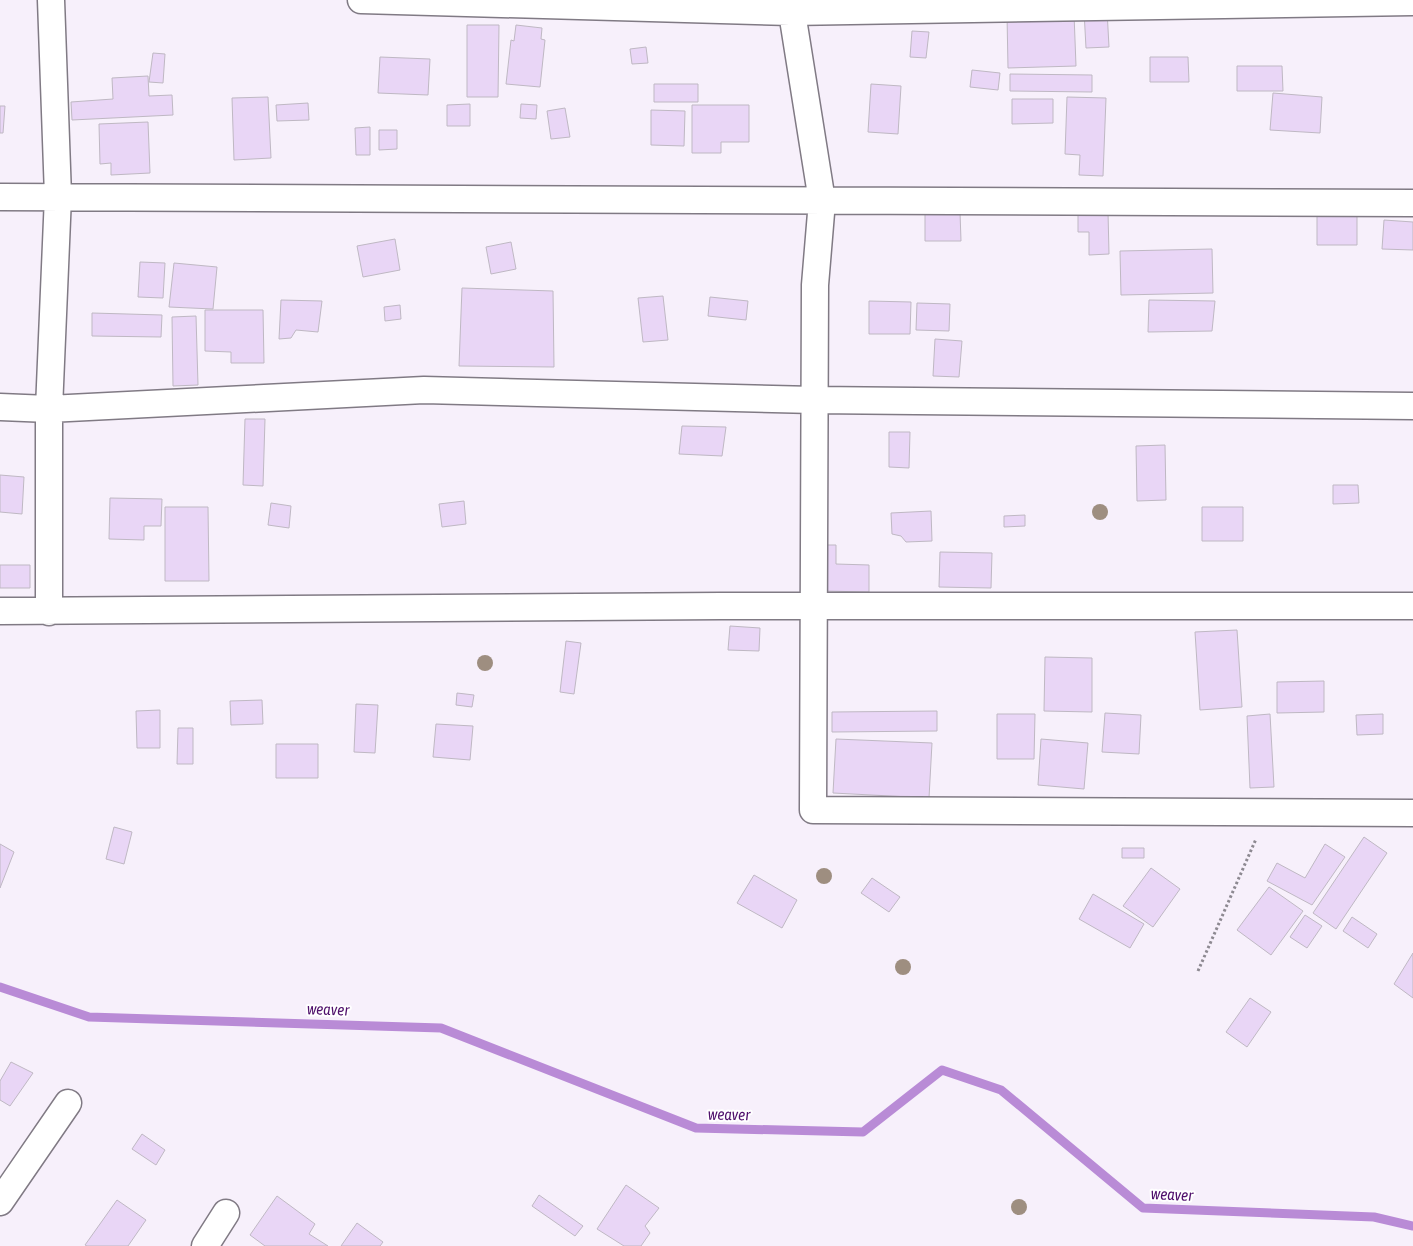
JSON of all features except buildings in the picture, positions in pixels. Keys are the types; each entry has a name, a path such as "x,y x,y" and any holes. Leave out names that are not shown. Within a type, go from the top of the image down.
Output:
{"street":[{"path":"49,612 49,409 58,196 51,0"},
{"path":"361,0 790,6 1413,2"},
{"path":"790,6 822,201 815,286 813,810 1413,813"},
{"path":"0,197 1413,203"},
{"path":"0,407 49,409 424,390 814,400 1413,406"},
{"path":"0,611 813,606 1413,606"},
{"path":"0,1202 68,1103"},
{"path":"205,1246 226,1214"}],"path":[{"path":"1198,972 1267,812"}],"waterway":[{"name":"weaver","path":"0,987 89,1017 441,1028 696,1128 863,1132 942,1070 1001,1090 1143,1208 1374,1217 1413,1226"}]}
